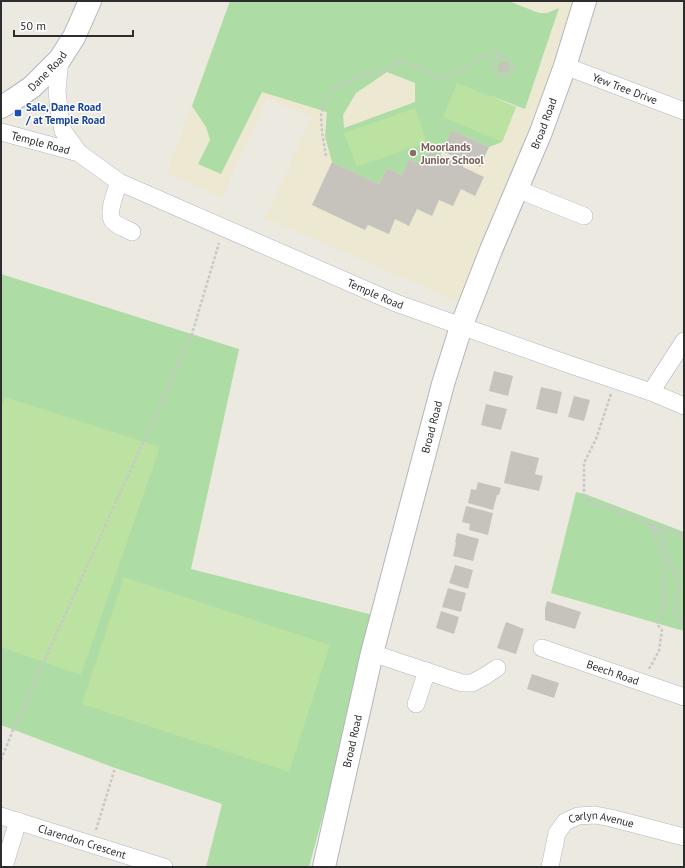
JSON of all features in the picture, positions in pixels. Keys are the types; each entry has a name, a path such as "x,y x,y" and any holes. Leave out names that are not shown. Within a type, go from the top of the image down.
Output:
{"street":[{"name":"Dane Road","path":"1,107 32,87 60,59 74,37 90,1"},
{"name":"Broad Road","path":"324,867 372,653 443,384 461,327 491,250 542,132 565,66 585,1"},
{"name":"Temple Road","path":"60,59 57,91 58,110 64,131 79,153 119,182 396,304 651,392 684,406"},
{"name":"Yew Tree Drive","path":"565,66 684,111"},
{"name":"Temple Road","path":"1,132 79,153"},
{"path":"119,182 111,207 110,217 114,223 132,232"},
{"path":"517,188 584,216"},
{"path":"651,392 684,340"},
{"name":"Beech Road","path":"542,648 684,697"},
{"path":"372,653 462,683 472,682 497,668"},
{"path":"416,704 427,671"},
{"name":"Carlyn Avenue","path":"550,867 557,833 565,822 578,816 595,815 611,818 684,837"},
{"name":"Clarendon Crescent","path":"1,816 164,867"},
{"path":"4,867 18,821"}],"path":[{"path":"326,156 321,115 326,99 334,88 347,81 390,68 402,60 439,78 450,76 482,56 496,53 503,55 509,57 514,67 511,74 504,78 496,75 494,69 495,61 503,55"},
{"path":"1,760 13,730 192,334 223,228"},
{"path":"616,381 596,439 584,463 584,499 684,538"},
{"path":"650,525 663,537 679,587 674,610 679,619 684,622"},
{"path":"642,682 660,651 662,630 657,624 665,598 663,556 650,525"},
{"path":"92,844 115,768"}],"shaded area":[{"name":"Moorlands Junior School","path":"230,1 584,1 464,304 265,218 312,117 267,98 222,198 167,173"}],"green space":[{"path":"230,1 508,1 539,13 547,13 559,8 525,109 486,94 516,107 502,142 489,147 452,130 440,156 430,151 423,165 409,159 402,175 387,168 379,184 332,162 325,136 327,112 262,92 221,174 198,164 210,140 206,127 192,106","holes":["387,72 415,83 415,102 344,128 343,115 356,93"]},
{"path":"457,83 516,107 502,142 443,117"},
{"path":"415,108 427,142 357,167 344,133"},
{"path":"1,274 239,349 191,569 377,616 309,867 206,867 222,804 115,768 1,725"},
{"path":"5,397 160,447 81,675 1,647 1,409"},
{"path":"576,492 585,494 684,532 684,631 551,593"},
{"path":"124,577 330,645 289,772 82,704"}],"building":[{"path":"502,61 508,62 510,69 506,73 499,72 497,66"},
{"name":"Moorlands Junior School","path":"452,130 489,147 480,167 466,160 463,167 484,177 475,196 461,189 453,206 439,200 432,216 417,209 409,226 395,219 389,234 368,225 365,230 312,205 332,162 379,184 387,168 402,175 409,159 423,165 430,151 453,161 455,157 442,151"},
{"path":"494,371 513,376 508,396 489,391"},
{"path":"541,387 562,392 557,414 536,409"},
{"path":"574,396 590,400 584,421 568,417"},
{"path":"486,404 507,409 501,430 481,425"},
{"path":"511,451 539,458 535,474 543,476 539,491 504,483"},
{"path":"478,482 501,488 499,495 497,495 493,510 468,503 471,489 476,490"},
{"path":"466,506 493,513 488,535 469,530 470,524 462,522"},
{"path":"457,533 479,539 473,561 453,556"},
{"path":"455,565 473,570 468,589 449,583"},
{"path":"448,588 466,593 461,612 442,607"},
{"path":"547,601 581,612 575,629 545,620"},
{"path":"441,611 459,617 454,634 436,628"},
{"path":"506,622 524,629 516,654 497,648"},
{"path":"532,674 559,683 554,698 527,689"}],"place":[{"name":"Sale, Dane Road / at Temple Road","path":"18,113"},
{"name":"Moorlands Junior School","path":"413,153"}]}
